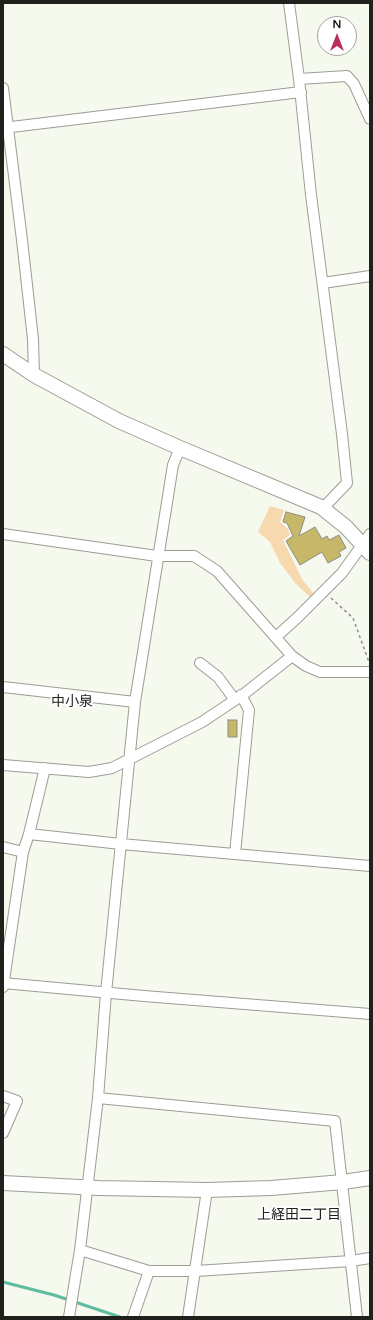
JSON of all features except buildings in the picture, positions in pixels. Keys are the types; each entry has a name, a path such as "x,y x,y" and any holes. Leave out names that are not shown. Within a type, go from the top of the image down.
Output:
{"street":[{"path":"289,3 301,92 311,195 347,483 327,504 320,508"},
{"path":"299,79 347,76 354,84 370,119"},
{"path":"3,88 5,128 22,240 32,332 34,374"},
{"path":"5,128 301,92"},
{"path":"322,283 370,276"},
{"path":"3,354 34,374 119,421 320,508 367,543 342,573 298,618 276,637"},
{"path":"69,1317 80,1250 98,1098 106,993 135,702 173,465 180,448"},
{"path":"3,534 158,556 194,556 217,571 292,656 306,666 320,672 370,672"},
{"path":"3,765 89,772 112,768 202,722 238,698 292,656"},
{"path":"200,663 218,677 249,710 235,854"},
{"path":"3,686 135,702"},
{"path":"45,768 29,834 23,852 3,985 370,1014"},
{"path":"29,834 121,844 370,866"},
{"path":"3,846 23,852"},
{"path":"3,1097 17,1102 3,1133"},
{"path":"98,1098 335,1121 357,1317"},
{"path":"3,1183 207,1190 271,1188 343,1182 370,1178"},
{"path":"188,1317 207,1190"},
{"path":"80,1250 149,1271 196,1271 351,1261 370,1258"},
{"path":"133,1317 149,1271"}],"path":[{"path":"324,591 353,618 370,666"}],"shaded area":[{"path":"270,506 284,510 280,522 288,529 290,535 283,540 302,579 314,594 312,599 295,583 280,563 270,542 258,532"}],"waterway":[{"path":"3,1282 54,1295 120,1317"}],"district":[{"name":"中小泉","path":"72,702"},
{"name":"上経田二丁目","path":"299,1215"}]}
